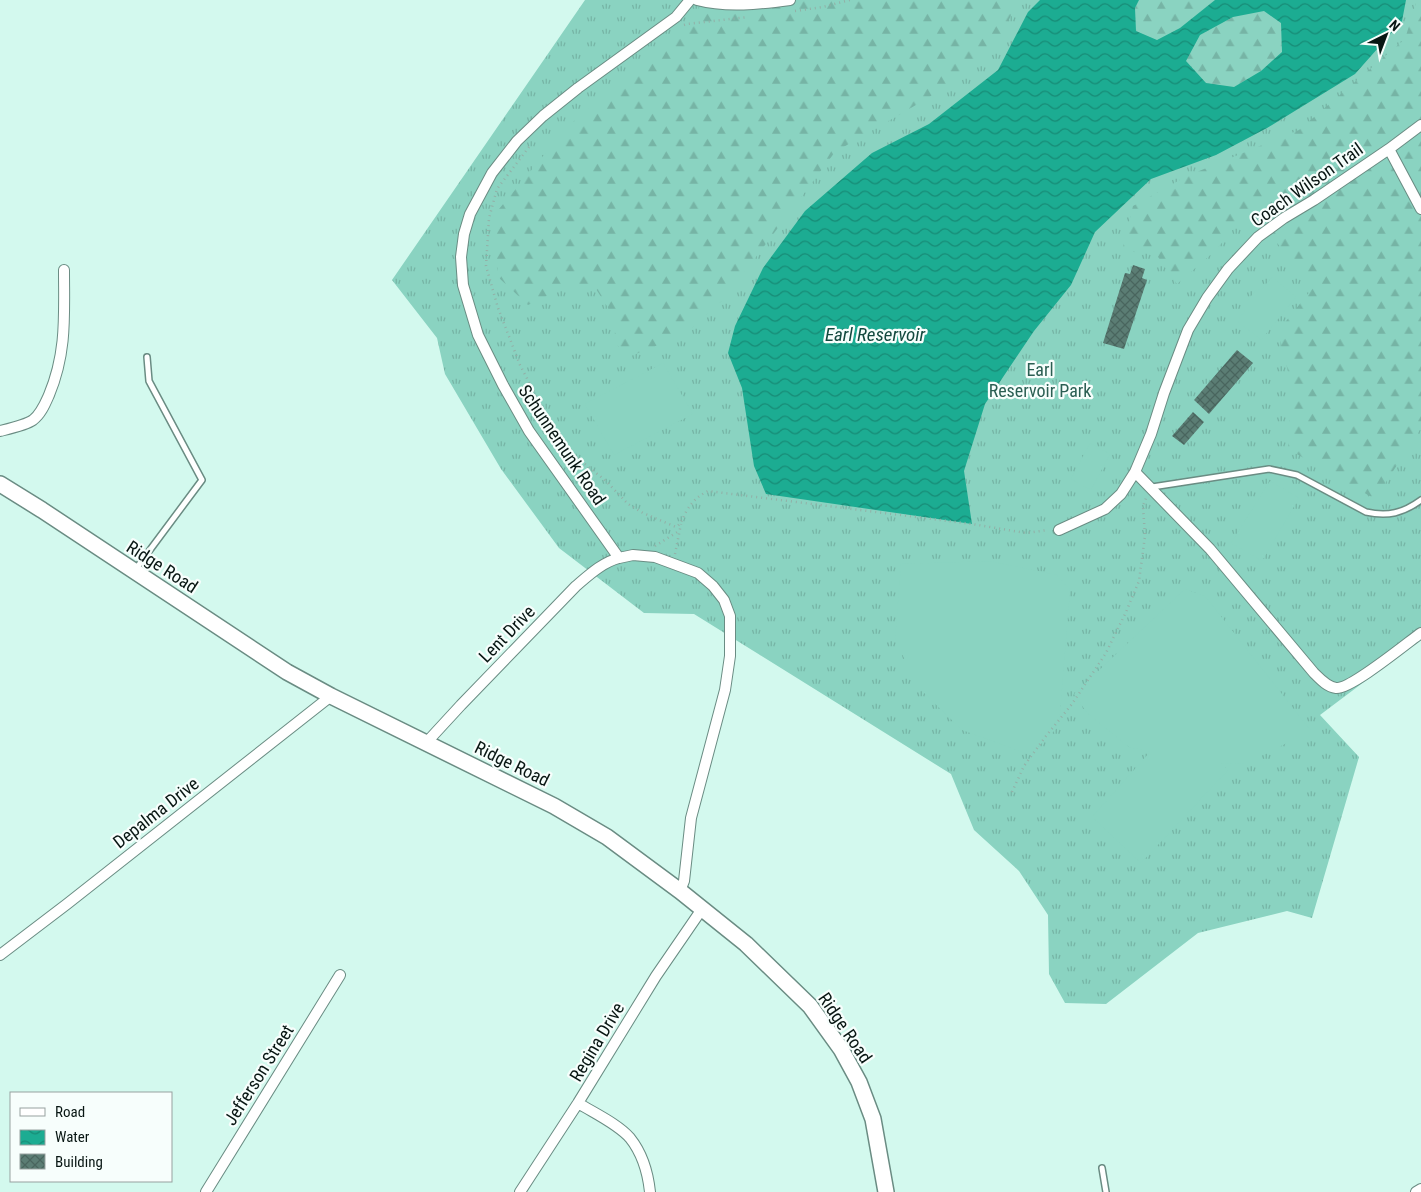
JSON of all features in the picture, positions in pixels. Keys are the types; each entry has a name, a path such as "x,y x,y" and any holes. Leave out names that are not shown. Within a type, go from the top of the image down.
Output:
{"street":[{"name":"Schunnemunk Road","path":"619,558 529,431 503,386 478,335 463,285 461,257 464,234 470,214 492,173 517,142 543,116 578,88 676,17 690,0"},
{"path":"697,0 707,3 736,5 790,0"},
{"name":"Coach Wilson Trail","path":"1059,530 1105,508 1121,494 1135,472 1151,434 1188,330 1207,298 1228,269 1258,237 1389,149 1421,125"},
{"path":"1389,149 1421,209"},
{"path":"0,431 32,421 43,409 56,377 62,350 64,270"},
{"path":"1135,472 1210,549 1314,673 1327,685 1341,688 1363,676 1421,633"},
{"name":"Ridge Road","path":"0,484 287,672 331,696 554,806 607,837 680,891 746,944 810,1006 841,1049 859,1082 873,1119 886,1192"},
{"path":"619,558 633,555 655,557 698,573 724,600 730,616 730,656 725,690 691,818 684,882 680,891"},
{"name":"Lent Drive","path":"426,743 576,586 590,574 612,560 619,558"},
{"name":"Depalma Drive","path":"0,955 331,696"},
{"name":"Regina Drive","path":"520,1192 578,1103 656,976 702,909"},
{"name":"Jefferson Street","path":"206,1192 340,975"},
{"path":"578,1103 613,1124 629,1138 643,1161 650,1192"},
{"path":"1416,1192 1421,1189"}],"lane":[{"path":"134,571 202,480 149,381 147,357"},
{"path":"1150,487 1269,469 1297,475 1345,502 1366,512 1378,515 1394,514 1413,506 1421,500"},
{"path":"1102,1168 1106,1192"}],"path":[{"path":"794,11 823,7 850,0"},
{"path":"680,28 687,24 755,16"},
{"path":"529,146 497,189 489,218 486,266 498,308 520,365 545,413 575,456 606,480 628,504 643,513 676,527 681,524"},
{"path":"1012,792 1024,766 1072,704 1106,653 1126,612 1139,582 1146,536 1143,506 1150,487"},
{"path":"674,564 681,524 687,511 697,497 708,491 972,524 1026,533 1059,530"},
{"path":"640,556 680,531"}],"green space":[{"name":"Earl Reservoir Park","path":"585,0 1421,0 1421,639 1320,715 1359,757 1312,918 1287,911 1198,933 1106,1004 1065,1003 1049,974 1048,915 1019,871 974,830 951,774 694,614 644,613 559,548 501,469 445,374 437,338 392,280"},
{"path":"704,0 1018,0 995,50 928,98 835,152 725,298 685,334 631,356 614,343 616,320 596,289 566,287 528,305 498,277 494,215 569,125 685,29"},
{"path":"1139,0 1215,0 1180,28 1157,40 1136,31 1135,8"},
{"path":"1417,0 1421,0 1421,428 1375,499 1288,449 1291,384 1278,331 1316,284 1274,240 1248,224 1234,228 1216,250 1177,284 1156,254 1122,251 1133,206 1187,176 1299,130 1405,39"},
{"path":"1264,11 1281,23 1282,53 1261,71 1234,87 1206,83 1186,60 1200,35 1233,17"},
{"path":"1272,277 1296,297 1261,340 1237,321 1247,308 1247,301 1256,290 1262,289"},
{"path":"663,363 693,414 614,455 585,404"},
{"path":"1090,443 1110,454 1091,490 1071,479"},
{"path":"1270,481 1299,498 1262,561 1231,543"},
{"path":"989,561 1057,575 1070,590 1059,726 1030,755 962,730 919,688 895,640 901,564"},
{"path":"1185,589 1205,596 1311,731 1245,764 1221,763 1228,770 1141,863 1092,817 1150,752 1129,747 1087,713 1074,694"}],"water":[{"name":"Earl Reservoir","path":"1040,0 1139,0 1135,8 1136,31 1157,40 1180,28 1215,0 1406,0 1402,21 1355,74 1267,128 1216,155 1151,179 1095,232 1071,285 1034,331 985,404 964,471 972,524 766,494 754,466 742,388 728,353 735,326 763,268 805,211 872,153 929,124 998,70 1028,12","holes":["1264,11 1281,23 1282,52 1261,71 1234,87 1206,83 1186,61 1200,35 1233,17"]}],"building":[{"path":"1133,265 1145,269 1142,278 1147,280 1124,349 1103,343 1125,273 1130,274"},
{"path":"1237,350 1253,363 1209,414 1194,400"},
{"path":"1193,412 1204,422 1184,445 1172,436"}]}
